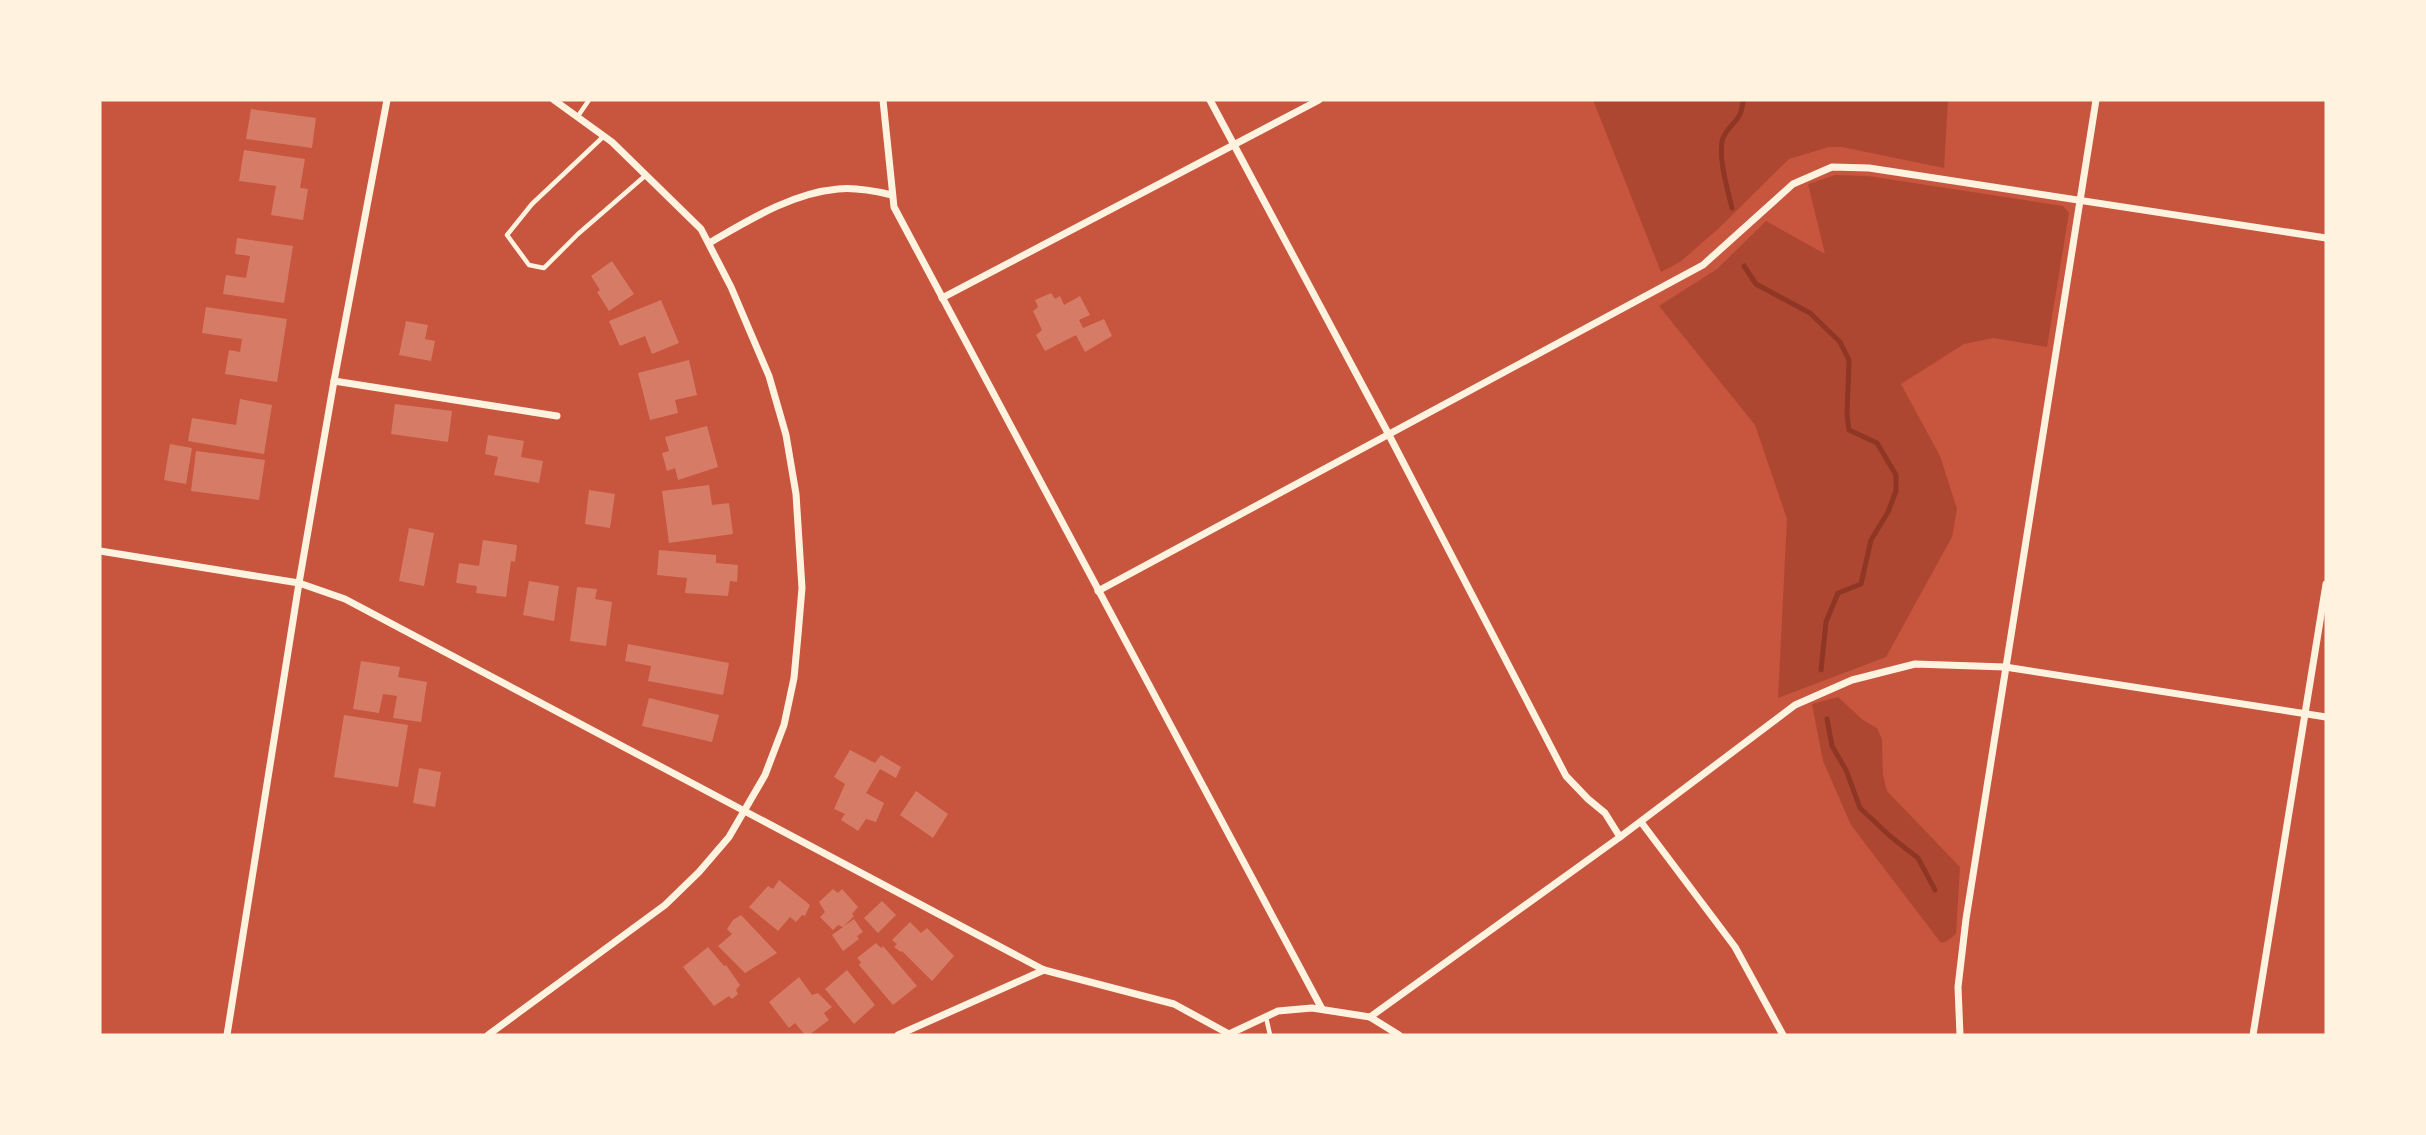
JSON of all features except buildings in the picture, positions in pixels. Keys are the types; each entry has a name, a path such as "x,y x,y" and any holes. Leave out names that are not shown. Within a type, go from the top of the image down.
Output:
{"street":[{"path":"227,1035 299,583 387,100"},
{"path":"488,1035 665,905 699,872 729,836 765,775 783,725 794,678 802,588 796,494 786,435 769,376 731,286 701,229 647,174 604,136 554,100"},
{"path":"883,100 894,207 1322,1009"},
{"path":"1210,100 1389,435 1566,776 1605,813 1620,837"},
{"path":"942,298 1319,100"},
{"path":"1960,1035 1958,987 1966,919 2096,100"},
{"path":"1098,591 1703,265 1793,184 1832,167 1869,168 2326,238"},
{"path":"709,243 751,219 798,198 838,189 869,190 892,195"},
{"path":"334,381 557,416"},
{"path":"100,551 299,583 345,598 1044,970 1174,1004 1228,1035 1278,1011 1322,1009 1370,1017 1399,1035"},
{"path":"2253,1035 2326,583"},
{"path":"1370,1017 1641,822 1795,705 1852,680 1915,664 2005,667 2326,717"},
{"path":"1641,822 1735,947 1783,1035"},
{"path":"898,1035 1044,970"}],"lane":[{"path":"578,116 589,100"},
{"path":"604,136 532,204 507,234 529,265 544,268 578,234 647,174"},
{"path":"1266,1017 1270,1035"}],"shaded area":[{"path":"1593,100 1948,100 1944,168 1842,147 1829,147 1789,159 1718,229 1680,262 1661,272"},
{"path":"1835,175 1868,176 2063,206 2069,213 2047,347 1993,338 1964,344 1901,384 1940,456 1957,509 1952,537 1886,657 1778,698 1787,519 1755,425 1659,306 1717,269 1766,221 1825,254 1808,184"},
{"path":"1838,697 1863,720 1877,728 1882,739 1883,775 1887,791 1960,867 1956,934 1947,941 1941,943 1851,825 1823,761 1812,704"}],"waterway":[{"path":"1732,208 1721,153 1723,138 1738,117 1743,100"},
{"path":"1744,266 1756,284 1810,313 1840,342 1849,360 1849,430 1877,443 1896,475 1896,491 1888,512 1871,540 1861,584 1838,593 1826,622 1821,670"},
{"path":"1827,719 1832,746 1846,770 1860,808 1918,858 1935,890"}]}
